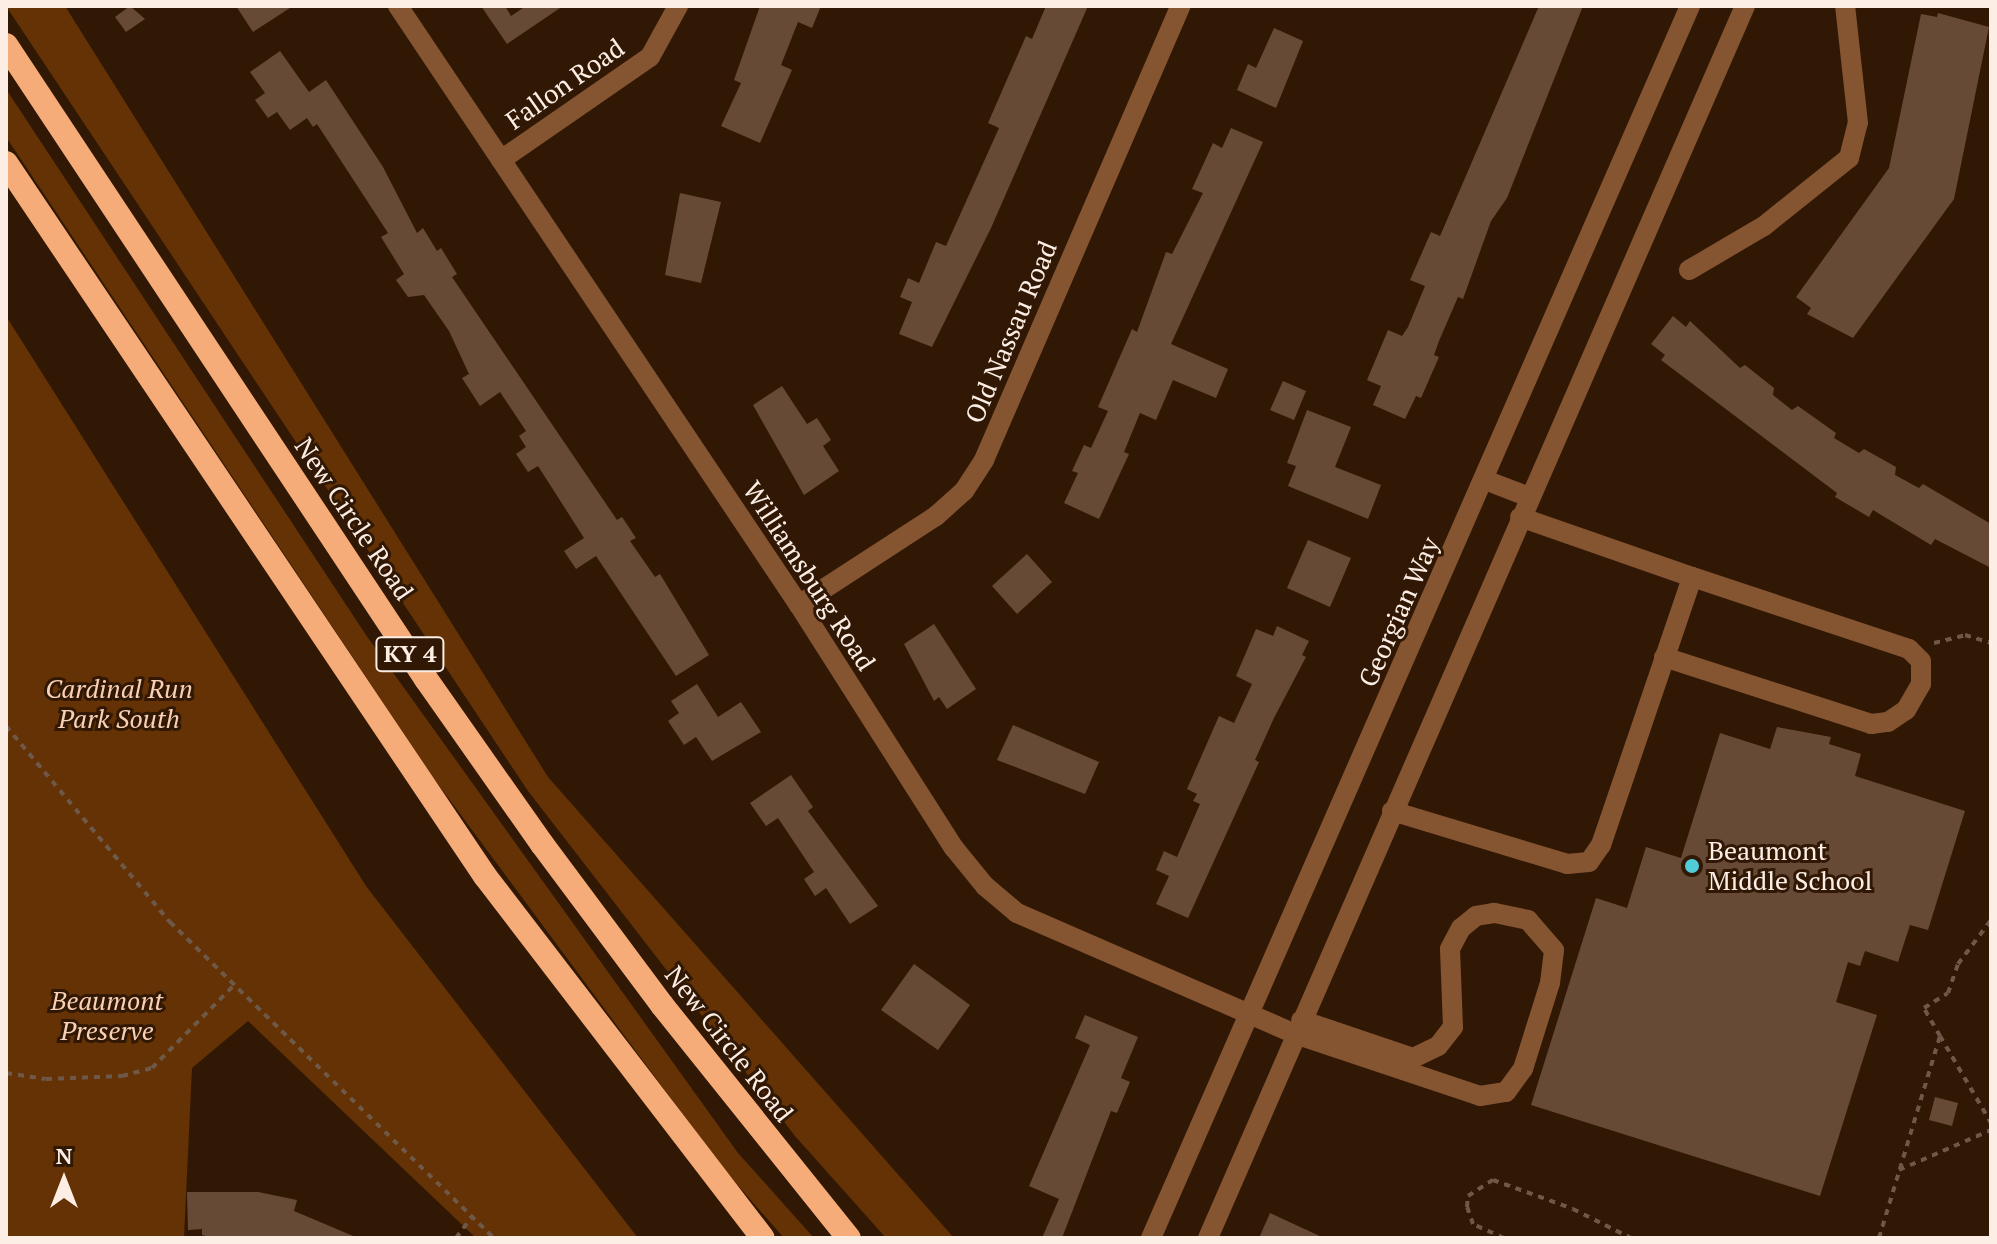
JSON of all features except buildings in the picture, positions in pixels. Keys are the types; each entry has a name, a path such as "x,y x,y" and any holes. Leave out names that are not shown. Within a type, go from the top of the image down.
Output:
{"highway":[{"name":"New Circle Road","path":"6,45 542,844 662,1005 849,1238"},
{"name":"KY 4","path":"6,163 485,876 763,1238"}],"street":[{"name":"Williamsburg Road","path":"398,6 799,605 954,848 985,886 1017,913 1060,934 1250,1016 1298,1027"},
{"name":"Fallon Road","path":"501,160 650,57 678,6"},
{"name":"Old Nassau Road","path":"799,605 936,516 964,491 984,460 1180,6"},
{"name":"Georgian Way","path":"1151,1238 1690,6"},
{"path":"1208,1238 1745,6"},
{"path":"1689,270 1764,226 1849,158 1858,123 1845,6"},
{"path":"1485,480 1529,497"},
{"path":"1520,517 1909,649 1921,661 1921,684 1906,710 1888,722 1871,724 1664,657"},
{"path":"1392,811 1567,864 1589,862 1601,845 1692,577"},
{"path":"1494,913 1528,920 1554,950 1550,983 1523,1069 1506,1092 1480,1096 1298,1027 1413,1058 1438,1046 1453,1027 1450,949 1476,916 1494,913"}],"path":[{"path":"1909,649 1965,635 1991,643"},
{"path":"6,726 170,922 494,1238"},
{"path":"1991,920 1958,964 1948,993 1924,1008 1991,1123"},
{"path":"6,1073 91,1077 152,1068 234,985"},
{"path":"1879,1238 1940,1036"},
{"path":"1899,1170 1991,1130"},
{"path":"1504,1238 1473,1224 1467,1207 1468,1196 1493,1180 1573,1209 1631,1238"},
{"path":"456,1238 472,1217"}],"green space":[{"path":"6,6 65,6 548,777 954,1238 886,1238 795,1136 528,791"},
{"path":"6,89 366,635 738,1153 814,1238 784,1238 721,1166 432,776 6,137"},
{"name":"Cardinal Run Park South","path":"6,316 366,886 638,1238 476,1238 248,1021 192,1068 184,1238 6,1238"}],"place":[{"name":"Beaumont Middle School","path":"1692,866"}],"park label":[{"name":"Beaumont Preserve","path":"107,1016"}]}
